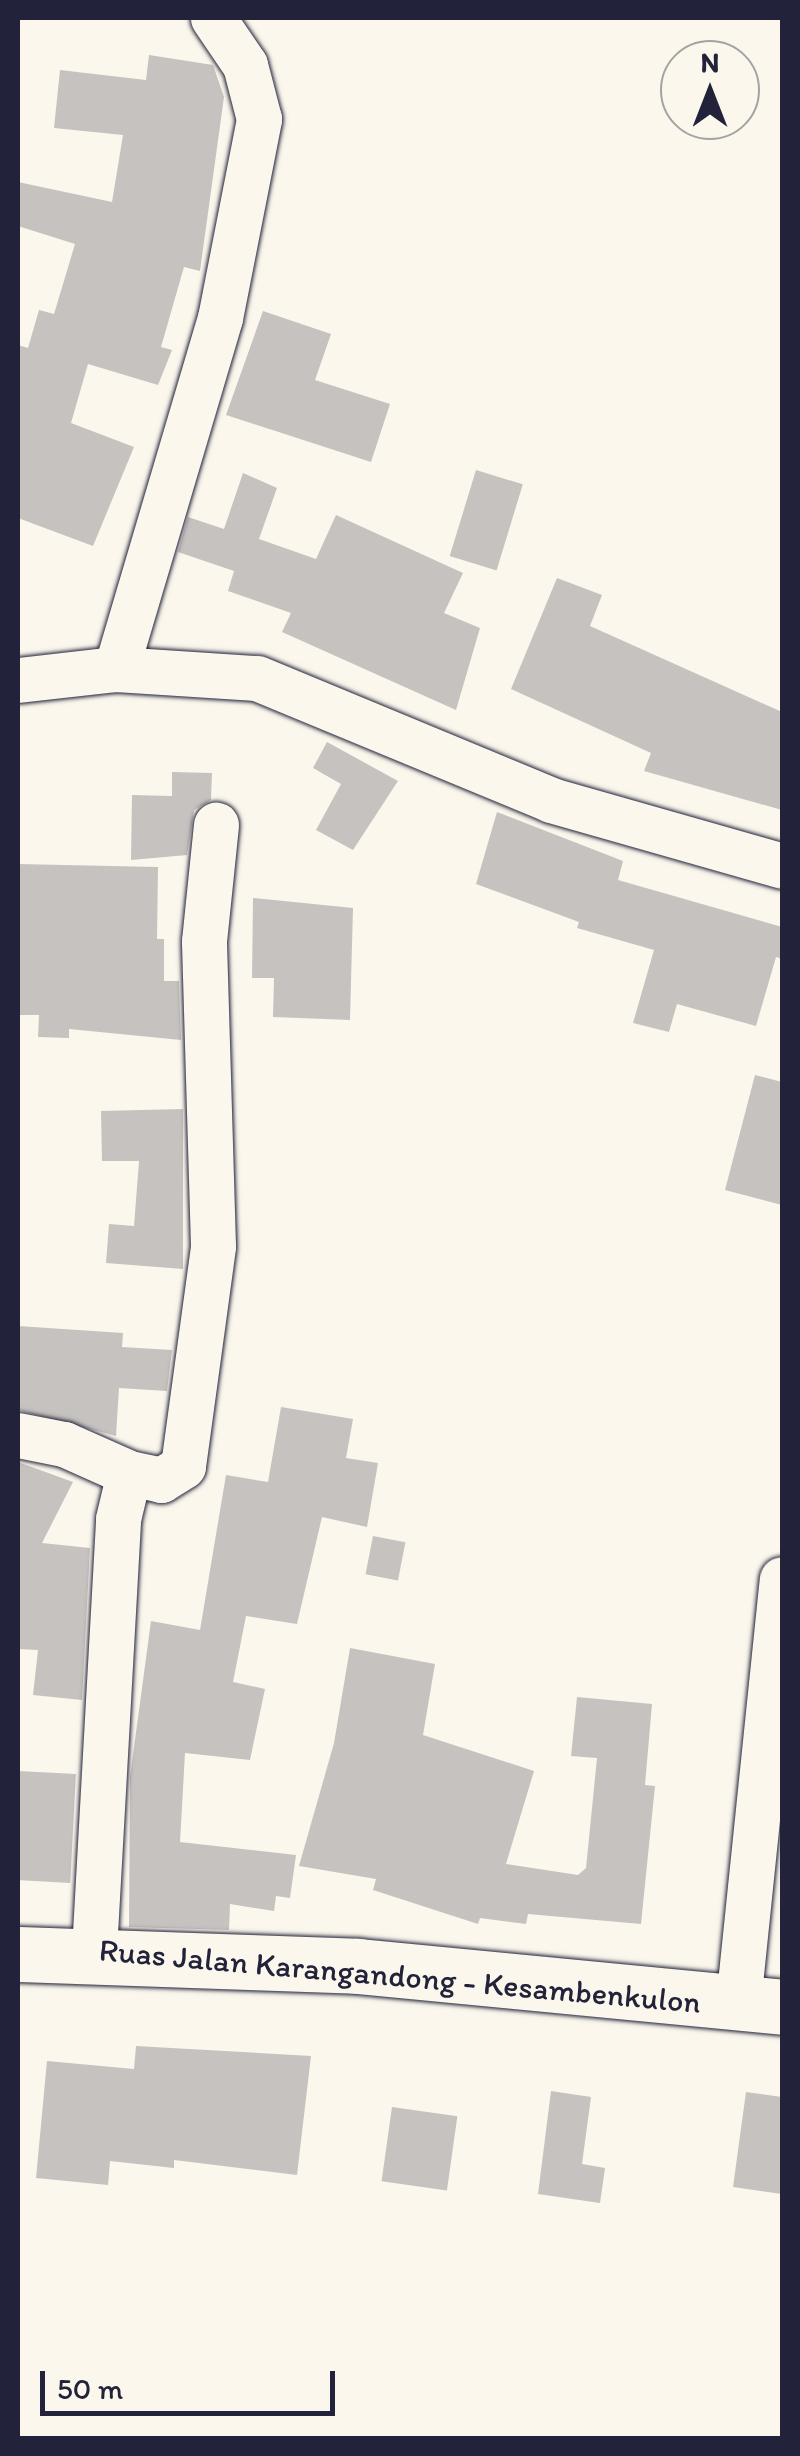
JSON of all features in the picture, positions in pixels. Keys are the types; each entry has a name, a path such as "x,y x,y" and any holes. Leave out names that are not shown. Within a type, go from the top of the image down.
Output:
{"main road":[{"name":"Ruas Jalan Karangandong - Kesambenkulon","path":"18,1954 94,1950 760,2005"}],"street":[{"path":"116,669 220,318 259,119 245,64 213,18"},
{"path":"18,680 116,669 257,678 551,800 782,866"},
{"path":"18,1435 64,1444 129,1472 161,1480 183,1466 212,1246 204,941 216,825"},
{"path":"94,1950 112,1574 129,1472"},
{"path":"760,2005 770,1696 781,1588"}],"building":[{"path":"149,55 213,65 224,97 200,271 184,267 161,347 172,350 158,385 88,364 71,423 134,447 93,546 18,518 18,345 28,348 39,310 54,314 75,244 18,226 18,182 112,202 123,135 54,128 60,70 146,80"},
{"path":"263,311 331,334 315,380 390,404 371,462 226,415"},
{"path":"476,470 523,484 497,570 450,556"},
{"path":"243,473 277,488 259,539 316,559 336,515 463,573 444,613 480,628 456,710 282,632 291,613 228,591 234,571 178,552 188,517 224,529"},
{"path":"557,578 602,595 590,626 782,712 782,810 644,771 651,753 511,689"},
{"path":"327,742 398,781 353,850 316,830 341,784 313,768"},
{"path":"172,772 212,773 211,800 194,810 187,855 131,860 132,795 172,796"},
{"path":"497,812 623,861 618,880 782,927 782,959 776,957 756,1026 677,1004 669,1032 633,1023 654,950 577,928 579,922 476,884"},
{"path":"18,864 158,867 157,939 164,939 164,981 179,981 181,1040 69,1029 69,1038 38,1037 39,1015 18,1015"},
{"path":"253,898 353,908 350,1020 273,1017 274,978 252,978"},
{"path":"755,1075 782,1082 782,1205 725,1190"},
{"path":"183,1109 183,1269 106,1263 109,1224 134,1226 139,1161 102,1161 101,1111"},
{"path":"18,1326 123,1333 122,1347 172,1350 167,1391 119,1388 116,1436 18,1410"},
{"path":"281,1407 353,1419 346,1458 378,1463 367,1527 322,1517 297,1624 246,1616 233,1682 265,1689 250,1760 185,1753 180,1842 296,1855 290,1898 276,1896 274,1911 230,1904 229,1930 129,1927 130,1777 151,1621 200,1630 226,1475 268,1482"},
{"path":"18,1462 73,1482 42,1543 90,1548 82,1700 33,1695 38,1650 18,1649"},
{"path":"373,1536 405,1542 398,1581 366,1574"},
{"path":"350,1648 435,1664 423,1735 534,1771 506,1864 578,1875 586,1868 597,1758 571,1756 577,1697 652,1704 645,1785 655,1786 641,1924 528,1914 526,1924 480,1918 478,1924 373,1890 376,1879 299,1866 334,1743"},
{"path":"18,1771 76,1774 70,1883 18,1880"},
{"path":"136,2046 311,2056 297,2175 174,2160 174,2168 110,2161 108,2185 36,2178 47,2061 134,2069"},
{"path":"551,2091 591,2097 582,2164 605,2168 600,2203 538,2194"},
{"path":"746,2092 782,2097 782,2194 733,2187"},
{"path":"392,2107 457,2116 447,2190 382,2181"}]}
